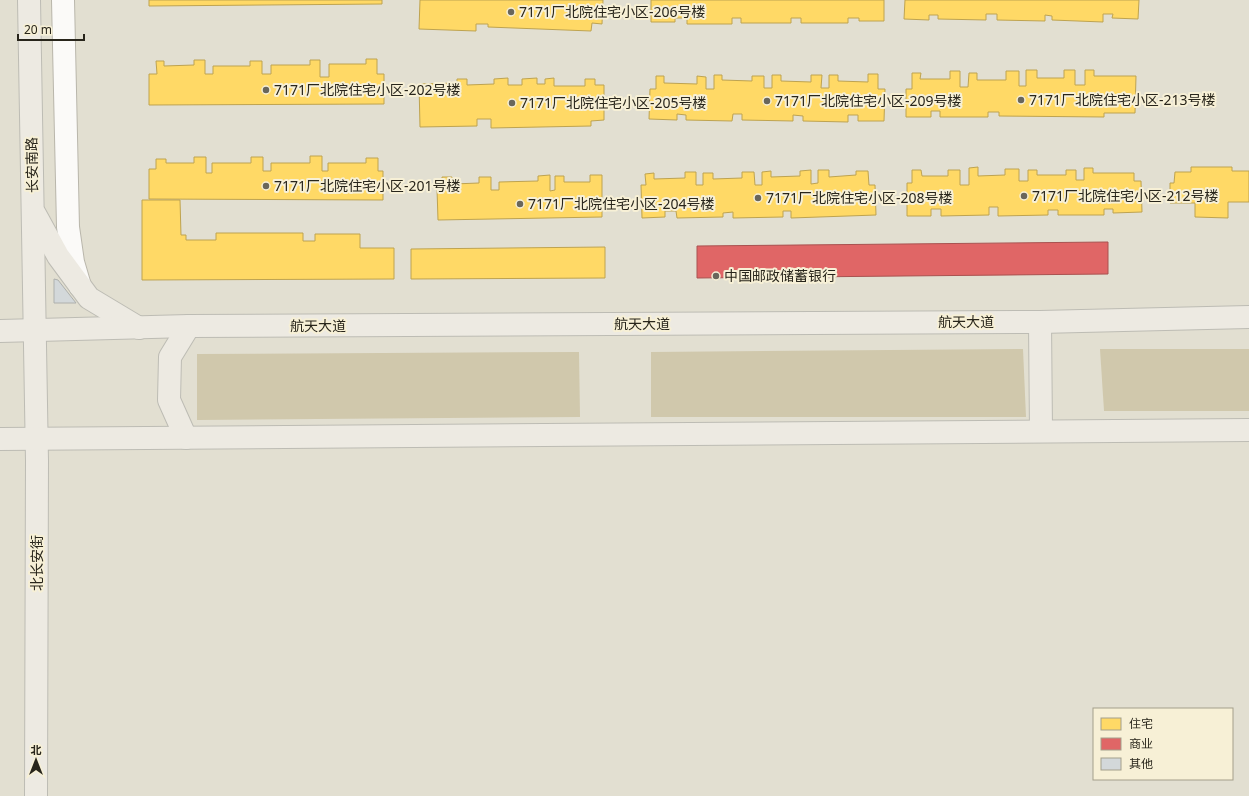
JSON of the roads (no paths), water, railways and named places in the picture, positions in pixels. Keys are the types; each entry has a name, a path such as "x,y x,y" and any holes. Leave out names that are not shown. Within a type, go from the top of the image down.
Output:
{"main road":[{"name":"长安南路","path":"29,0 36,329"},
{"path":"33,211 58,256 89,298 139,328"},
{"name":"航天大道","path":"0,331 189,326 1040,322 1249,317"},
{"path":"1040,322 1041,431"},
{"path":"186,438 169,400 170,357 189,326"},
{"name":"北长安街","path":"36,329 36,796"},
{"path":"0,439 1249,430"}],"street":[{"path":"62,0 68,228 73,262 81,289"}],"place":[{"name":"7171厂北院住宅小区-206号楼","path":"511,12"},
{"name":"7171厂北院住宅小区-202号楼","path":"266,90"},
{"name":"7171厂北院住宅小区-213号楼","path":"1021,100"},
{"name":"7171厂北院住宅小区-209号楼","path":"767,101"},
{"name":"7171厂北院住宅小区-205号楼","path":"512,103"},
{"name":"7171厂北院住宅小区-201号楼","path":"266,186"},
{"name":"7171厂北院住宅小区-212号楼","path":"1024,196"},
{"name":"7171厂北院住宅小区-208号楼","path":"758,198"},
{"name":"7171厂北院住宅小区-204号楼","path":"520,204"},
{"name":"中国邮政储蓄银行","path":"716,276"}]}
